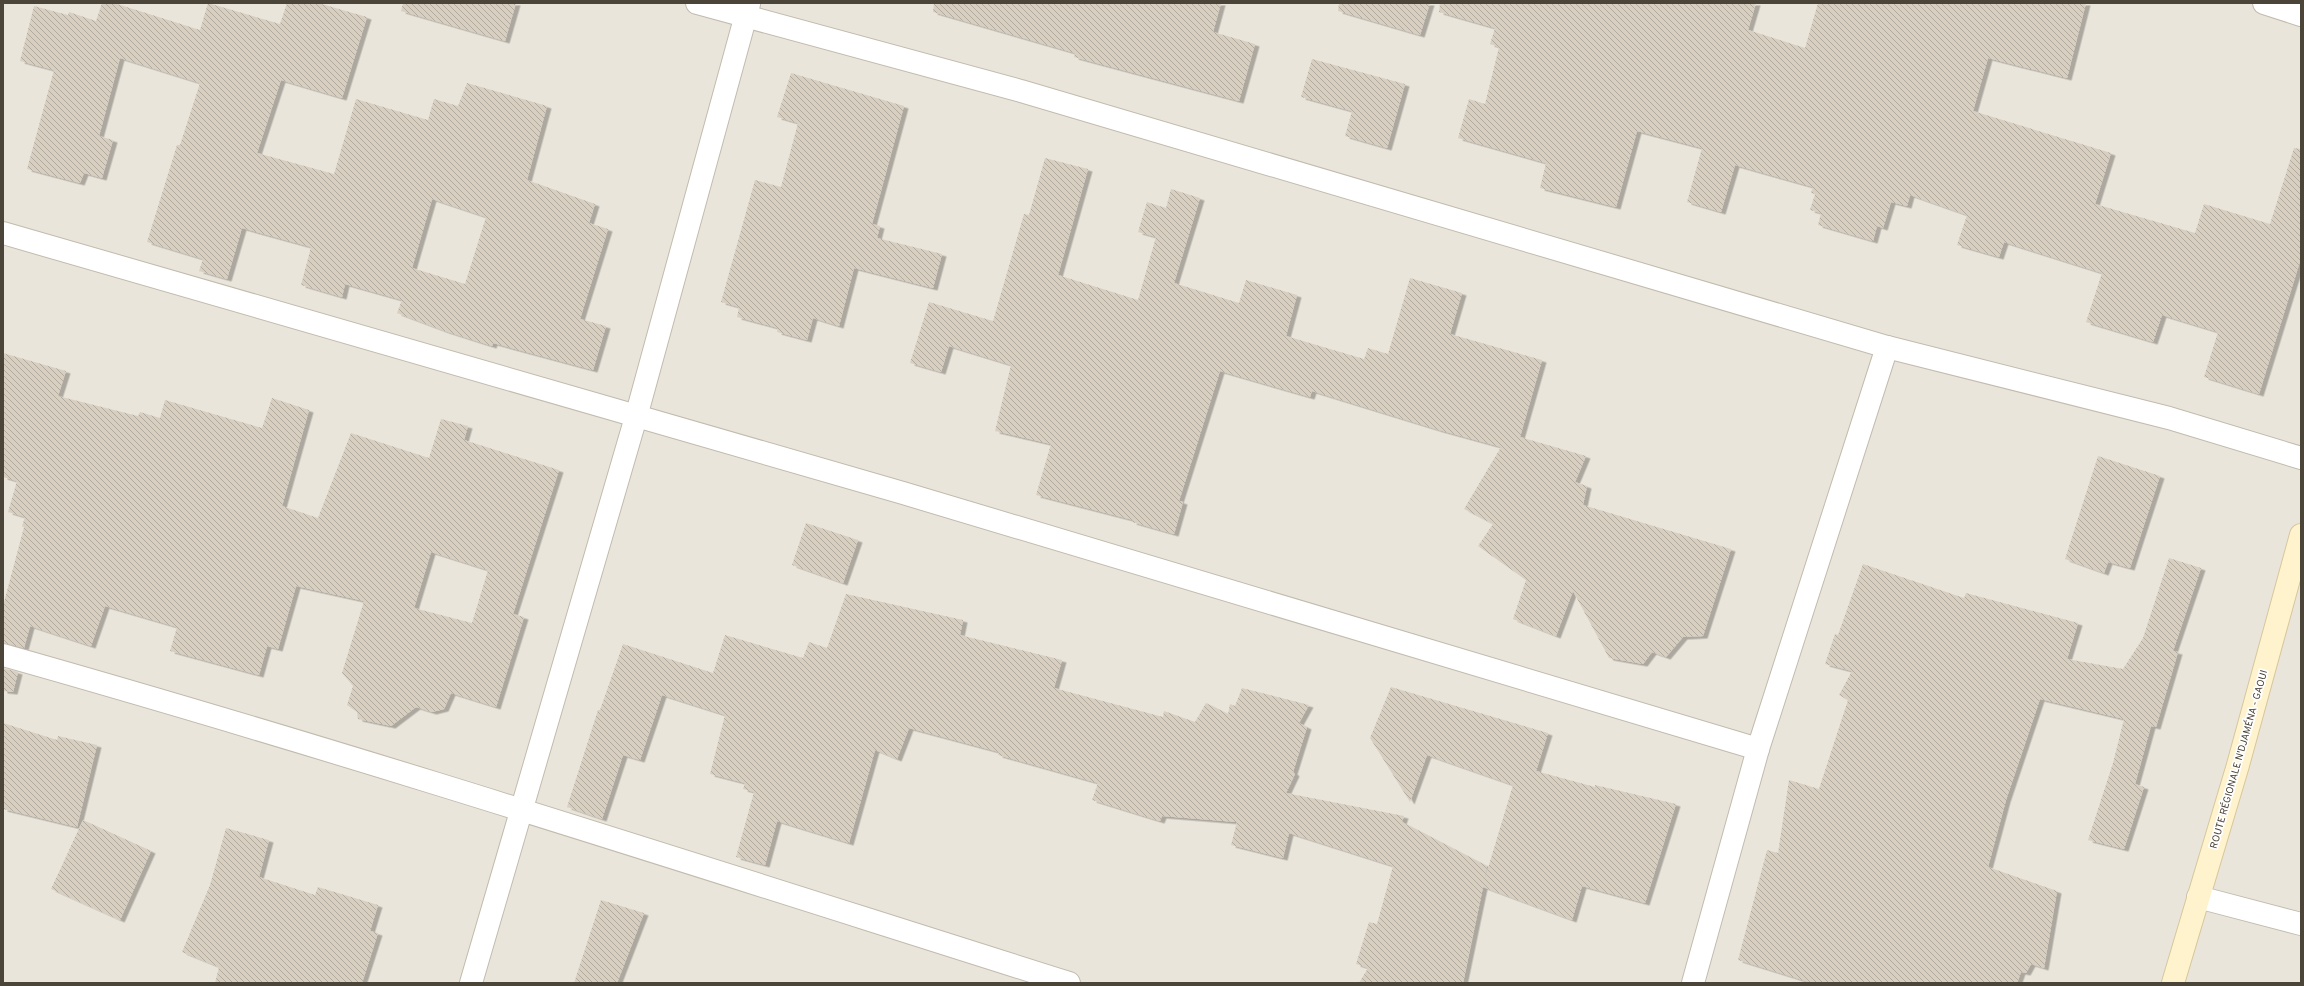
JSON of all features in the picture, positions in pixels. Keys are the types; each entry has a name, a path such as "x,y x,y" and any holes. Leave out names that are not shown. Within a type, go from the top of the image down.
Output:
{"street":[{"path":"697,3 747,10 1887,347 2170,418 2301,458"},
{"path":"2264,3 2301,14"},
{"path":"471,983 636,417 747,10"},
{"path":"3,233 636,417 911,495 1758,749"},
{"path":"1693,983 1758,749 1887,347"},
{"name":"ROUTE RÉGIONALE N'DJAMÉNA - GAOUI","path":"2173,983 2238,765 2301,535"},
{"path":"3,655 161,699 521,810 1069,983"},
{"path":"2198,897 2301,924"}],"shaded area":[{"path":"3,3 2301,3 2301,983 3,983"}],"building":[{"path":"102,3 114,3 200,30 208,3 280,24 287,3 318,3 367,17 342,98 281,80 257,153 334,174 356,99 428,120 434,99 458,106 467,83 547,106 527,180 595,204 589,223 608,229 580,319 606,326 593,370 493,343 492,346 445,331 397,313 402,300 345,284 342,297 301,285 311,247 242,228 227,279 199,271 203,259 147,242 177,145 180,145 200,83 120,58 99,136 113,140 102,178 84,173 80,183 27,169 54,70 20,61 34,6 68,15 69,12 96,21","holes":["432,199 486,217 465,284 412,268"]},
{"path":"403,3 516,3 505,41 401,11"},
{"path":"934,3 1221,3 1213,32 1255,44 1239,101 1074,57 1075,53 933,12"},
{"path":"1339,3 1430,3 1420,35 1338,11"},
{"path":"1440,3 1756,3 1748,30 1805,48 1818,3 2086,3 2067,78 1988,58 1973,111 2111,153 2095,204 2195,233 2204,204 2270,224 2294,148 2301,149 2301,258 2259,394 2204,377 2218,332 2162,315 2153,342 2086,322 2102,273 2004,242 1999,257 1957,245 1967,215 1910,195 1907,206 1891,202 1883,228 1877,226 1873,241 1818,225 1821,213 1810,210 1815,194 1811,193 1813,187 1735,165 1721,212 1687,202 1702,148 1637,131 1616,207 1540,188 1546,163 1458,138 1469,99 1485,104 1499,47 1490,44 1495,28 1439,12"},
{"path":"1312,59 1405,84 1387,148 1345,136 1352,111 1301,97"},
{"path":"791,73 904,106 872,224 880,226 877,238 942,254 933,288 854,268 839,326 813,318 807,340 777,332 778,328 737,317 739,307 721,302 755,180 781,187 798,123 777,117"},
{"path":"1045,158 1088,169 1058,275 1138,300 1156,237 1138,232 1147,202 1166,208 1171,189 1200,198 1174,283 1239,303 1246,280 1297,295 1286,336 1364,359 1368,348 1388,354 1410,278 1462,293 1450,334 1542,360 1520,437 1586,456 1575,482 1587,486 1583,505 1731,549 1703,636 1683,637 1666,657 1652,652 1643,664 1609,658 1573,591 1556,636 1513,619 1526,580 1478,546 1493,524 1464,509 1501,447 1439,430 1312,391 1310,397 1220,371 1179,501 1183,502 1174,534 1132,522 1133,520 1036,495 1051,444 995,431 1011,365 949,346 941,372 910,363 929,302 993,321 1024,214 1029,215"},
{"path":"3,353 66,371 58,396 138,416 140,412 160,418 165,400 262,428 272,398 309,410 282,506 318,518 351,433 429,458 441,419 468,426 464,440 559,470 513,614 524,617 496,707 451,693 444,709 432,712 416,707 391,726 358,719 357,712 347,705 353,686 342,673 364,601 296,586 278,649 267,646 259,675 170,651 177,627 105,606 91,646 30,626 24,648 3,643 3,606 24,527 22,526 25,517 8,512 17,481 3,477","holes":["431,552 488,570 472,623 414,608"]},
{"path":"2098,456 2160,476 2130,568 2108,562 2104,573 2065,559"},
{"path":"806,523 858,540 843,583 792,565"},
{"path":"2169,558 2201,568 2173,651 2178,652 2156,727 2151,726 2135,784 2144,787 2124,849 2088,840 2113,763 2124,719 2040,699 2006,800 1988,867 2057,891 2044,968 2031,964 2026,973 2021,972 2017,983 1812,983 1738,960 1767,850 1778,853 1789,780 1819,789 1848,700 1839,695 1852,671 1825,664 1835,634 1838,635 1863,564 1964,598 1966,593 2078,623 2067,659 2123,669 2143,638"},
{"path":"846,594 963,620 960,635 1062,660 1054,688 1163,717 1164,711 1195,722 1206,703 1228,714 1230,704 1235,706 1242,688 1309,705 1299,723 1307,727 1293,772 1295,774 1286,793 1404,816 1402,822 1487,866 1485,878 1513,785 1427,755 1410,802 1370,738 1391,687 1548,733 1536,771 1595,787 1595,785 1676,804 1645,903 1582,886 1572,920 1483,887 1463,983 1359,983 1368,968 1356,964 1369,922 1377,924 1393,866 1289,833 1283,858 1231,845 1237,822 1162,816 1160,821 1092,800 1098,783 998,755 999,752 909,728 897,759 875,750 849,843 777,821 765,865 736,857 754,792 743,789 745,783 710,774 725,715 662,695 640,760 623,755 602,819 567,807 598,710 600,710 623,644 713,673 725,635 803,658 809,642 827,648"},
{"path":"3,668 18,672 13,692 3,691"},
{"path":"3,723 57,740 58,736 97,745 77,827 3,809"},
{"path":"83,820 151,851 120,920 51,889"},
{"path":"226,828 269,840 259,877 315,895 318,887 378,905 370,931 378,933 362,983 215,983 219,967 182,952 210,885"},
{"path":"601,900 644,913 617,983 574,983"}]}
